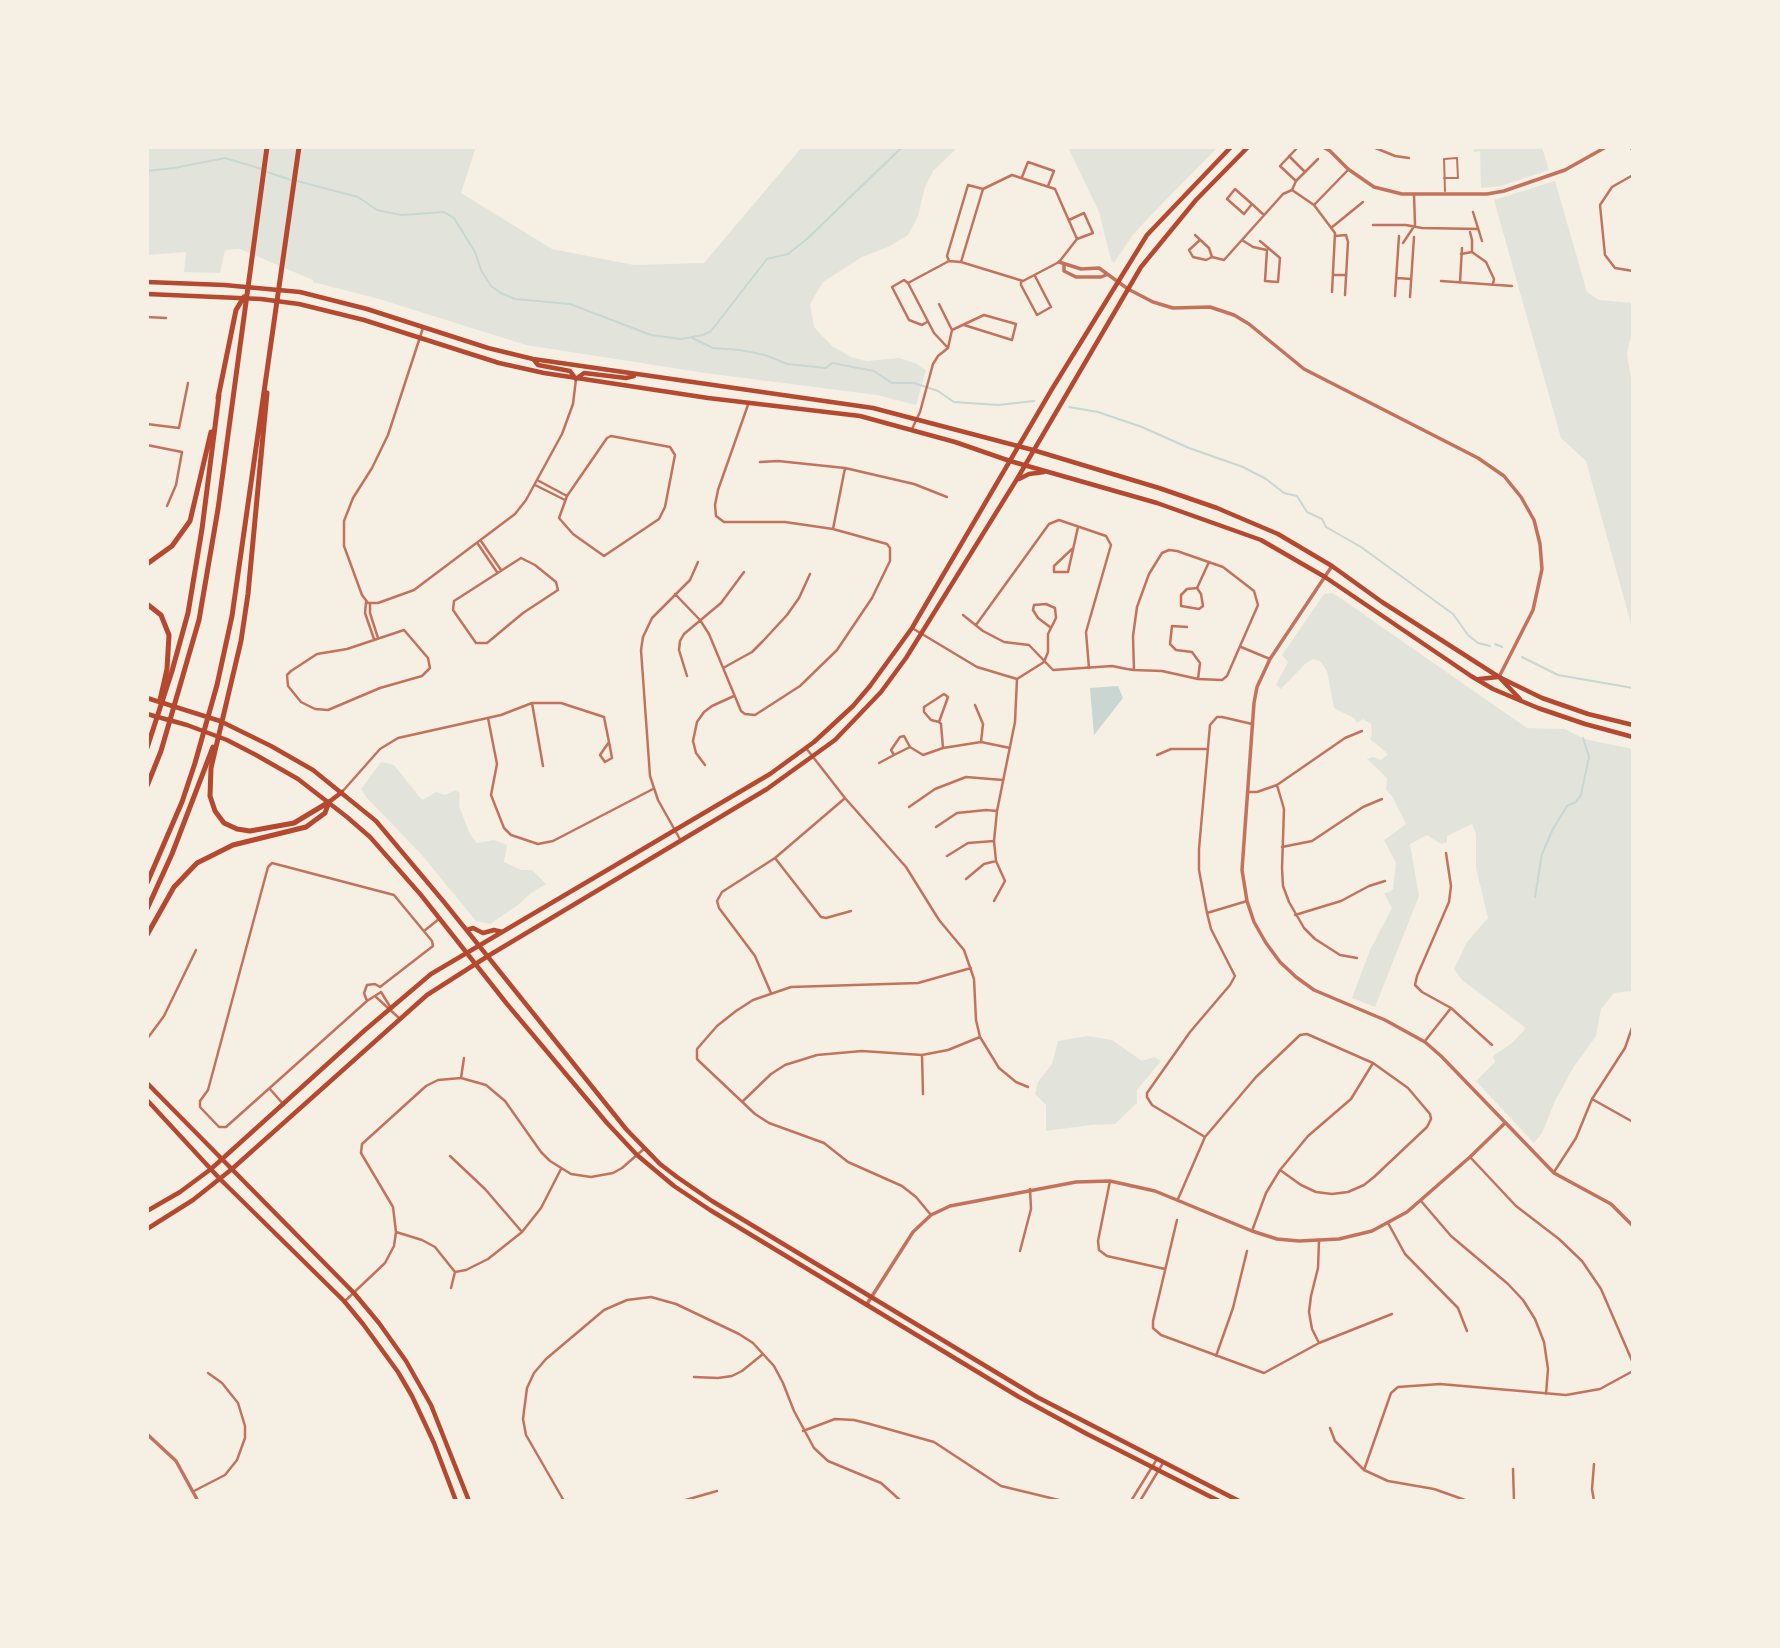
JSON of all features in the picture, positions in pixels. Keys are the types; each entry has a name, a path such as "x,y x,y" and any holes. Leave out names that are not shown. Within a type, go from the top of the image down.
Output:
{"highway":[{"path":"147,786 161,751 199,620 267,147"},
{"path":"147,883 182,802 195,763 217,685 232,617 285,237 301,147"},
{"path":"147,564 172,546 190,521 236,310 245,294"},
{"path":"147,909 209,767 230,688 248,594 271,338"},
{"path":"147,748 188,613 219,395"},
{"path":"147,604 161,615 167,628 169,670"},
{"path":"209,767 212,804 219,817 237,829 250,831 286,825 301,820 329,802"},
{"path":"147,935 174,887 197,863 233,845 306,827 325,813 329,802"}],"main road":[{"path":"147,1211 180,1192 222,1160 431,974 770,774 806,748 853,706 912,628 1143,241 1160,218 1231,147"},
{"path":"147,1229 193,1200 232,1170 426,995 768,789 835,740 874,700 922,634 1017,480 1141,267 1175,223 1248,147"},
{"path":"147,282 300,292 367,309 533,359 873,408 1033,450 1159,488 1217,508 1278,534 1332,566 1382,602 1499,677 1542,698 1633,725"},
{"path":"147,293 299,304 364,320 499,363 576,379 860,416 1157,502 1261,540 1325,577 1477,680 1524,702 1585,724 1633,737"},
{"path":"533,359 538,365 570,371 576,379"},
{"path":"576,379 584,373 626,378 638,376"},
{"path":"749,402 751,391"},
{"path":"1017,480 1029,474 1048,471"},
{"path":"1477,680 1499,677"},
{"path":"1499,677 1524,702"},
{"path":"147,698 220,722 254,737 313,770 376,821 607,1105 645,1148 677,1177 712,1201 1037,1398 1238,1501"},
{"path":"147,713 227,740 275,765 329,802 383,852 607,1123 637,1155 693,1200 1019,1397 1219,1501"},
{"path":"329,802 342,792"},
{"path":"467,930 473,928 483,933 494,930 503,932"},
{"path":"147,1083 354,1293 393,1343 420,1384 441,1427 469,1501"},
{"path":"147,1100 220,1179 344,1301 380,1347 412,1396 434,1443 456,1501"}],"street":[{"path":"1296,181 1280,166 1298,147"},
{"path":"1327,148 1335,147"},
{"path":"1373,147 1376,150 1388,149 1395,156 1409,158"},
{"path":"1327,148 1348,169 1374,187 1388,192 1487,194 1504,191 1565,170 1606,147"},
{"path":"1289,156 1305,172"},
{"path":"1200,240 1189,250 1193,257 1224,260 1318,159"},
{"path":"1022,177 1028,162 1054,171 1048,186"},
{"path":"1314,205 1348,169"},
{"path":"949,261 947,256 968,185 983,189 1012,175 1055,189 1077,239"},
{"path":"1633,175 1612,187 1600,205 1605,255 1615,268 1633,271"},
{"path":"961,262 983,189"},
{"path":"1252,204 1244,214 1227,199 1235,189 1252,204 1264,215"},
{"path":"1292,190 1314,205 1335,236 1332,292"},
{"path":"1401,242 1415,225 1414,194"},
{"path":"1331,228 1363,202"},
{"path":"1473,212 1482,241"},
{"path":"908,283 949,261 961,262 1021,281 1035,276 1062,263 1077,239 1093,233 1084,213 1069,220"},
{"path":"1373,225 1478,229"},
{"path":"1469,230 1472,253"},
{"path":"1195,235 1209,248 1212,257"},
{"path":"1335,236 1346,235 1345,295"},
{"path":"1395,296 1401,242 1399,236"},
{"path":"1410,297 1413,237"},
{"path":"1242,240 1253,247 1268,249"},
{"path":"1260,241 1280,258 1278,282 1265,281 1268,249"},
{"path":"1401,242 1413,246"},
{"path":"1460,282 1462,248"},
{"path":"1461,254 1472,253 1486,262 1494,279 1493,285"},
{"path":"1062,263 1064,271 1076,276 1106,275"},
{"path":"1062,263 1080,269 1098,268 1145,299 1172,308 1210,307 1234,315 1250,324 1304,369 1478,458 1498,471 1513,486 1528,509 1542,552 1542,576 1534,610 1499,677"},
{"path":"1333,275 1346,275"},
{"path":"1021,281 1037,314 1051,307 1035,276"},
{"path":"1396,278 1411,279"},
{"path":"927,322 922,325 909,320 892,287 904,280 908,283 927,322 948,348"},
{"path":"1441,281 1512,286"},
{"path":"912,429 933,366 938,356 948,348 952,330 939,304"},
{"path":"952,330 984,315 1016,324 1012,340 964,325"},
{"path":"147,317 166,318"},
{"path":"376,639 368,603 362,595 344,546 344,521 353,498 383,448 423,327"},
{"path":"368,603 378,603 414,590 480,543 515,514 536,483 568,420 576,379"},
{"path":"147,424 179,428 188,383"},
{"path":"675,594 700,620 741,711 749,716 779,702 800,686 837,650 872,598 890,561 890,548 883,542 833,529 785,522 724,522 716,516 718,490 749,402"},
{"path":"611,436 674,450 663,514 654,524 608,555 600,555 561,522 559,513 566,498 611,436"},
{"path":"147,445 181,452 176,485 167,506"},
{"path":"760,462 778,461 845,468 914,484 947,498"},
{"path":"833,529 845,468"},
{"path":"536,483 566,498"},
{"path":"976,625 1049,524 1059,520 1106,536 1111,545 1086,632 1089,668"},
{"path":"1072,549 1054,566 1055,572 1068,572 1078,527"},
{"path":"480,543 499,571"},
{"path":"963,615 1004,642 1029,645 1053,670 1112,666 1134,670 1163,671 1198,679 1225,679 1258,605 1254,591 1223,567 1177,551 1162,553 1137,607 1133,636 1134,670"},
{"path":"518,559 524,559 556,582 558,590 523,613 487,643 480,644 469,633 452,605 457,598 499,571 518,559"},
{"path":"681,841 653,789 650,776 641,650 652,618 690,580 698,562"},
{"path":"1197,588 1209,562"},
{"path":"1332,566 1270,659 1257,687 1242,870 1254,922 1266,943 1296,977 1314,990 1385,1020 1424,1042 1441,1056 1554,1173 1611,1204 1633,1226"},
{"path":"687,676 679,650 680,641 726,597 744,572"},
{"path":"723,668 752,652 762,642 793,606 810,574"},
{"path":"1197,588 1203,606 1199,609 1181,607 1181,595 1187,589 1197,588"},
{"path":"912,628 977,667 1017,679 1044,662 1048,652 1050,626 1056,618 1055,608 1046,604 1034,605 1033,610 1038,618 1050,626"},
{"path":"1187,627 1172,626 1170,644 1176,650 1192,652 1200,663 1198,679"},
{"path":"400,631 407,632 428,658 430,668 427,673 328,710 308,707 288,686 287,675 317,653 347,649 376,639 400,631"},
{"path":"1240,646 1270,659"},
{"path":"995,901 1005,881 996,860 994,841 1015,722 1017,679"},
{"path":"939,722 931,720 924,712 925,707 944,694 948,697 939,722 943,748"},
{"path":"705,765 696,752 693,741 697,722 712,706 734,696"},
{"path":"342,792 389,743 398,738 488,718 533,704 561,703 604,717 609,742 612,758 605,762 600,755 609,742"},
{"path":"533,704 543,766"},
{"path":"975,705 983,724 981,742"},
{"path":"488,718 497,764 491,797 507,832 538,844 553,841 653,789"},
{"path":"1205,1137 1152,1105 1147,1093 1190,1032 1235,976 1211,929 1199,870 1206,750 1210,725 1217,718 1252,724"},
{"path":"1247,792 1257,792 1277,785 1345,738 1362,731"},
{"path":"894,755 891,750 900,737 904,736 910,747 923,755 943,748 981,742 1010,748"},
{"path":"879,763 910,747"},
{"path":"806,748 845,798 906,867 939,920 964,950 976,992 976,1020 980,1037 999,1068 1016,1082 1028,1087"},
{"path":"1157,755 1171,749 1206,750"},
{"path":"909,807 935,789 966,777 1003,780"},
{"path":"1277,785 1284,809 1283,886 1295,915 1304,928 1326,948 1340,955 1357,958"},
{"path":"771,993 755,956 719,908 717,901 722,892 775,858 845,798"},
{"path":"1282,847 1312,841 1363,807 1382,799"},
{"path":"936,827 957,813 998,811"},
{"path":"947,856 968,843 994,841"},
{"path":"1446,853 1451,886 1449,902 1415,980 1418,989 1451,1008 1492,1045"},
{"path":"775,858 821,917 851,911"},
{"path":"966,879 985,864 996,860"},
{"path":"272,863 394,895 424,930 433,946 223,1128 200,1107 200,1102 208,1090 268,867 272,863"},
{"path":"1295,915 1341,901 1385,881"},
{"path":"1207,914 1247,901"},
{"path":"424,930 439,919"},
{"path":"147,1039 164,1016 196,950"},
{"path":"932,1215 902,1186 848,1162 824,1143 769,1123 755,1114 699,1062 696,1054 699,1045 717,1026 736,1011 771,993 811,985 918,983 971,968"},
{"path":"368,1001 364,993 368,985 375,984 399,1018"},
{"path":"375,996 391,1008"},
{"path":"1424,1042 1451,1008"},
{"path":"1554,1173 1576,1138 1592,1099 1625,1048 1633,1025"},
{"path":"1177,1200 1205,1137 1256,1077 1297,1036 1303,1034 1373,1063 1408,1088 1428,1110 1431,1119 1426,1127 1374,1177 1348,1192 1316,1192 1280,1170"},
{"path":"742,1102 771,1074 785,1065 817,1055 862,1051 922,1055 948,1050 980,1037"},
{"path":"922,1055 923,1094"},
{"path":"461,1078 464,1058"},
{"path":"1252,1231 1266,1193 1280,1170 1308,1136 1350,1099 1373,1063"},
{"path":"344,1301 385,1263 394,1246 396,1232 393,1207 362,1153 362,1144 426,1086 438,1080 461,1078 475,1080 495,1090 541,1152 561,1170 579,1176 601,1176 622,1168 645,1148"},
{"path":"270,1089 284,1105"},
{"path":"1592,1099 1633,1122"},
{"path":"867,1304 914,1232 932,1215 950,1206 1031,1189 1076,1182 1110,1181 1155,1191 1252,1231 1277,1238 1319,1241 1356,1236 1388,1223 1421,1201 1505,1123"},
{"path":"450,1156 485,1189 522,1232"},
{"path":"1470,1157 1516,1206 1559,1239 1582,1261 1601,1289 1633,1363"},
{"path":"455,1272 466,1270 488,1259 522,1232 541,1208 561,1170"},
{"path":"1110,1181 1098,1241 1099,1250 1107,1255 1165,1269"},
{"path":"1020,1251 1031,1209 1031,1189"},
{"path":"1421,1201 1451,1236 1523,1300 1535,1319 1544,1342 1548,1368 1546,1394"},
{"path":"1177,1220 1153,1321 1153,1328 1161,1335 1264,1373 1320,1343 1392,1314"},
{"path":"1388,1223 1405,1254 1458,1308 1467,1331"},
{"path":"396,1232 435,1247 455,1272"},
{"path":"1319,1241 1318,1268 1309,1312 1312,1329 1320,1343"},
{"path":"1216,1356 1233,1307 1247,1251"},
{"path":"451,1288 455,1272"},
{"path":"564,1501 526,1435 523,1419 527,1388 534,1373 546,1359 604,1310 638,1297 651,1297 676,1304 739,1334 763,1354 783,1382 803,1431 814,1448 828,1461 881,1483 901,1501"},
{"path":"694,1377 732,1376 763,1354"},
{"path":"1364,1470 1391,1393 1398,1387 1440,1384 1566,1395 1600,1389 1633,1371"},
{"path":"194,1491 225,1475 237,1460 244,1438 245,1426 239,1403 222,1383 208,1373"},
{"path":"803,1431 835,1419 870,1424 933,1442 1001,1486 1063,1501"},
{"path":"1330,1428 1335,1441 1364,1470 1388,1481 1434,1489 1468,1501"},
{"path":"147,1434 176,1461 198,1501"},
{"path":"1131,1501 1157,1459"},
{"path":"1140,1501 1163,1463"},
{"path":"1594,1464 1594,1501"},
{"path":"1513,1469 1514,1501"},
{"path":"682,1501 717,1491"}],"lane":[{"path":"1444,178 1458,178 1457,158 1444,159 1444,178 1445,194"}],"shaded area":[{"path":"147,147 476,147 461,193 552,249 634,265 704,263 802,147 958,147 933,171 925,187 918,216 908,235 888,247 862,257 823,282 810,304 814,327 832,346 851,357 867,361 899,358 926,370 916,405 877,395 705,373 526,345 379,299 313,282 240,249 225,250 220,273 184,272 186,252 147,255"},
{"path":"1068,147 1218,147 1132,236 1114,263 1099,212"},
{"path":"1473,147 1542,147 1549,170 1501,186 1481,188 1480,151 1474,152"},
{"path":"1555,181 1587,292 1599,300 1633,303 1633,334 1627,354 1633,390 1633,631 1586,461 1561,438 1494,200"},
{"path":"1333,593 1527,728 1565,729 1584,739 1633,749 1633,991 1614,993 1601,1009 1596,1036 1573,1068 1542,1133 1534,1143 1476,1081 1495,1062 1493,1056 1512,1043 1526,1028 1462,980 1454,969 1467,942 1488,918 1476,868 1476,834 1472,824 1447,836 1447,842 1441,844 1427,835 1410,844 1419,896 1375,1007 1352,998 1370,950 1392,908 1384,893 1393,889 1396,863 1384,840 1406,824 1392,796 1386,790 1387,778 1367,759 1373,757 1381,760 1388,754 1370,739 1371,724 1363,719 1357,723 1354,718 1334,708 1327,671 1320,661 1313,659 1305,664 1281,689 1276,685 1288,662 1282,655 1324,594"},
{"path":"1118,686 1123,698 1094,735 1090,688"},
{"path":"381,762 394,765 422,800 436,792 445,795 455,790 460,793 459,806 470,834 477,843 494,840 507,845 504,862 521,870 532,870 546,884 490,924 476,921 421,854 361,789"},
{"path":"1087,1036 1112,1040 1142,1061 1154,1057 1161,1061 1137,1090 1137,1103 1115,1124 1046,1131 1046,1105 1035,1094 1038,1082 1052,1064 1058,1041"}],"waterway":[{"path":"297,181 358,197 377,210 391,213 402,215 444,212 454,218 475,252 481,270 491,286 501,293 515,299 570,304 651,335 681,339 711,331 767,259 788,254 807,239 902,147"},
{"path":"147,171 225,158 262,169"},
{"path":"267,172 291,180"},
{"path":"692,338 713,348 765,355 787,364 826,368 832,363 874,371 892,383 914,383 938,391 954,402 998,405 1034,401"},
{"path":"1069,407 1098,412 1142,427 1189,448 1243,467 1266,479 1284,493 1297,496 1307,512 1322,519 1326,527 1361,547 1453,614 1468,635 1478,643 1490,646"},
{"path":"1495,644 1502,647"},
{"path":"1522,657 1558,675 1633,688"},
{"path":"1535,897 1542,854 1553,829 1567,806 1576,802 1581,795 1589,757 1583,738"}]}
